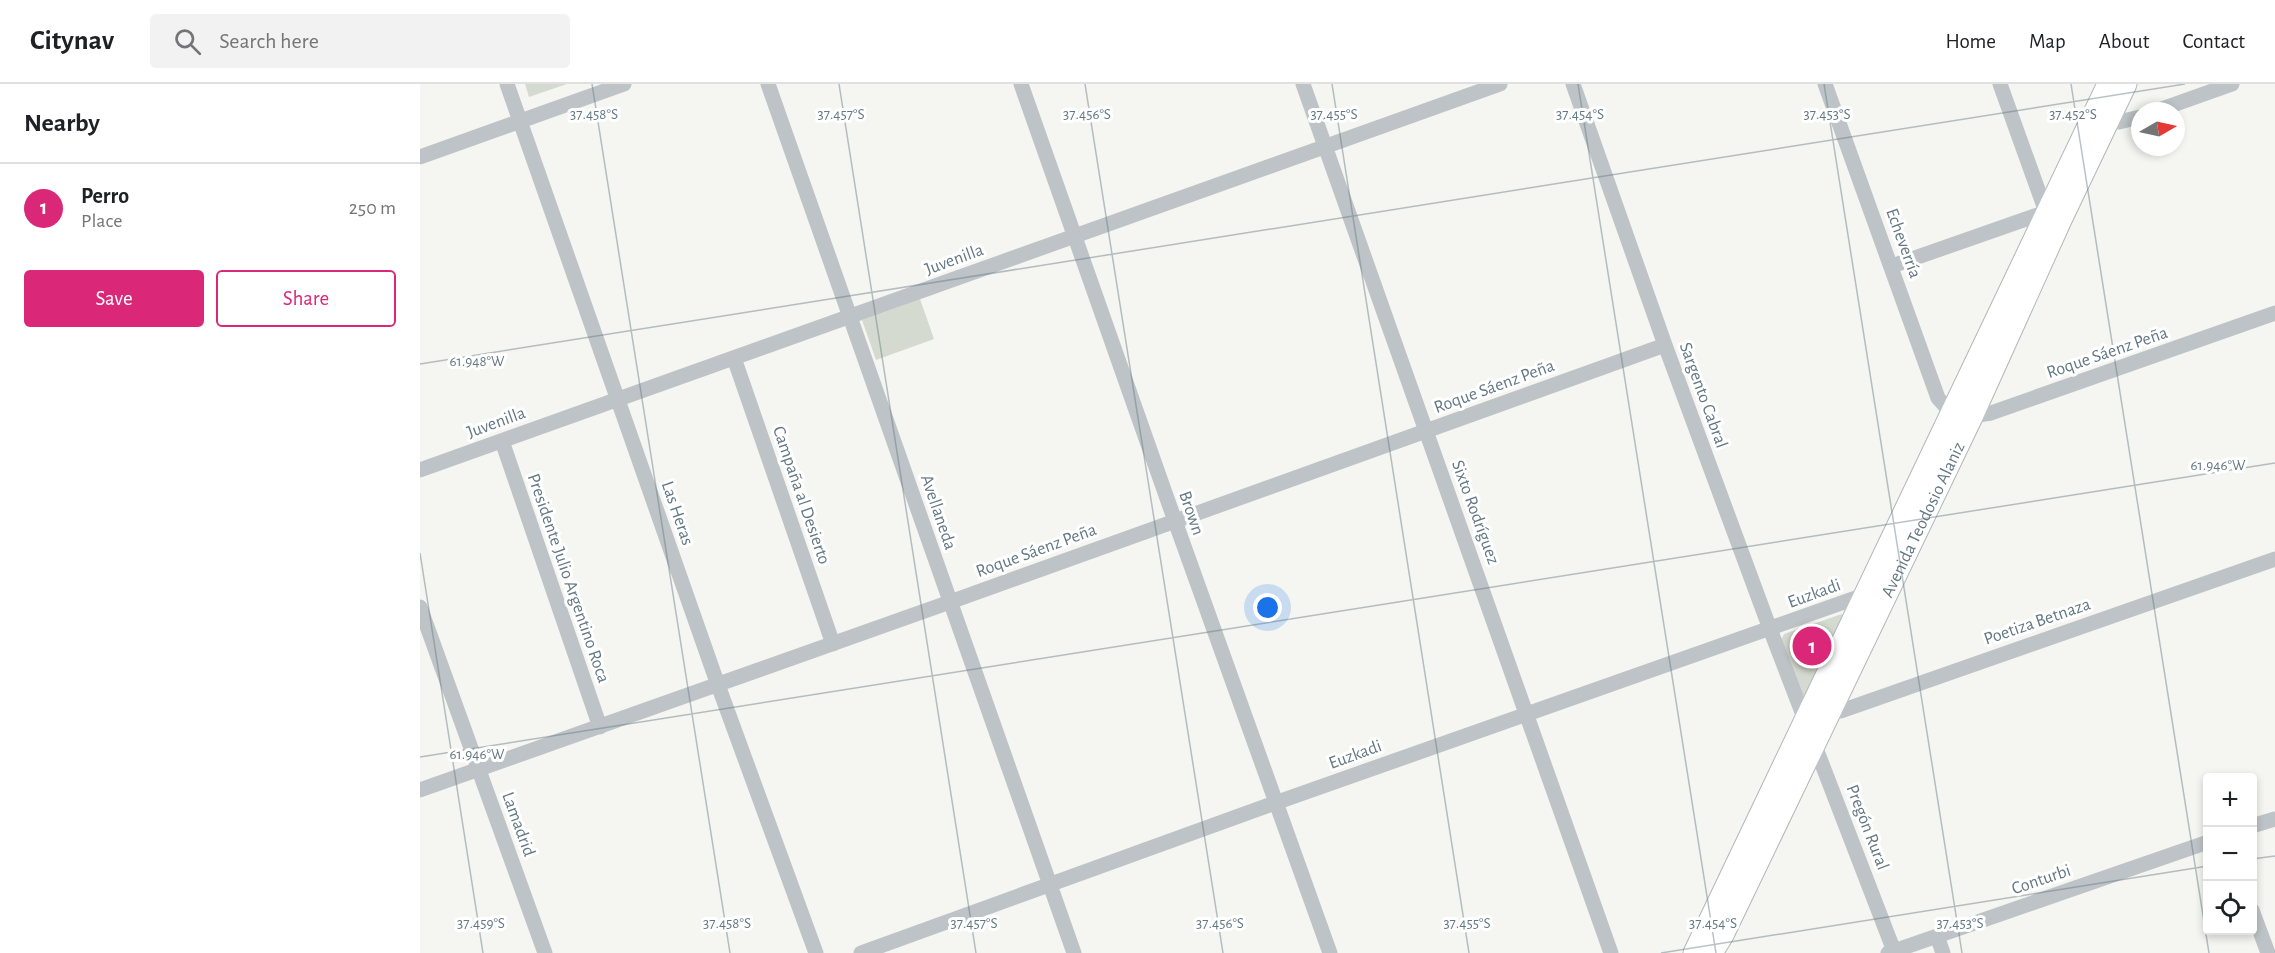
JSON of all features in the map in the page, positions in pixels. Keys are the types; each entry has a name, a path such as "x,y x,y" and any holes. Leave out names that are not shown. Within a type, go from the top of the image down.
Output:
{"main road":[{"name":"Avenida Teodosio Alaniz","path":"2102,116 2108,84"},
{"name":"Avenida Teodosio Alaniz","path":"1740,879 1816,711 1864,595 1950,413 2054,216 2102,116 2126,84"},
{"name":"Avenida Teodosio Alaniz","path":"1700,951 1815,743 1816,711 1972,417 2054,216"}],"street":[{"name":"Las Heras","path":"507,84 718,685 816,953"},
{"path":"420,157 624,84"},
{"name":"Avellaneda","path":"768,84 1074,953"},
{"name":"Brown","path":"1021,84 1174,521 1330,953"},
{"name":"Sixto Rodríguez","path":"1303,84 1611,953"},
{"name":"Juvenilla","path":"420,470 1500,84"},
{"name":"Sargento Cabral","path":"1573,84 1665,345 1770,629 1816,711"},
{"name":"Echeverría","path":"1825,84 1938,398 1950,413"},
{"path":"1892,266 2054,216 2000,84"},
{"path":"2181,102 2232,84"},
{"path":"2102,116 2119,122 2131,119"},
{"name":"Roque Sáenz Peña","path":"1950,413 1961,417 1972,417 2002,410 2275,313"},
{"name":"Roque Sáenz Peña","path":"420,790 1665,345"},
{"name":"Campaña al Desierto","path":"734,358 833,644"},
{"name":"Presidente Julio Argentino Roca","path":"502,441 600,727"},
{"name":"Poetiza Betnaza","path":"1816,711 1841,711 2275,559"},
{"name":"Euzkadi","path":"861,953 1275,803 1864,595"},
{"name":"Lamadrid","path":"420,607 545,953"},
{"name":"Pregón Rural","path":"1815,743 1892,952"},
{"path":"2257,825 2275,819"},
{"name":"Conturbi","path":"1892,952 2203,844"},
{"path":"2257,921 2268,953"},
{"path":"1937,936 1943,953"}],"shaded area":[{"path":"525,84 567,84 529,97"},
{"path":"920,299 934,339 876,360 862,320"},
{"path":"1842,614 1846,621 1809,698 1801,694 1781,640 1784,634"}],"place":[{"name":"Perro","path":"1812,646"}]}
